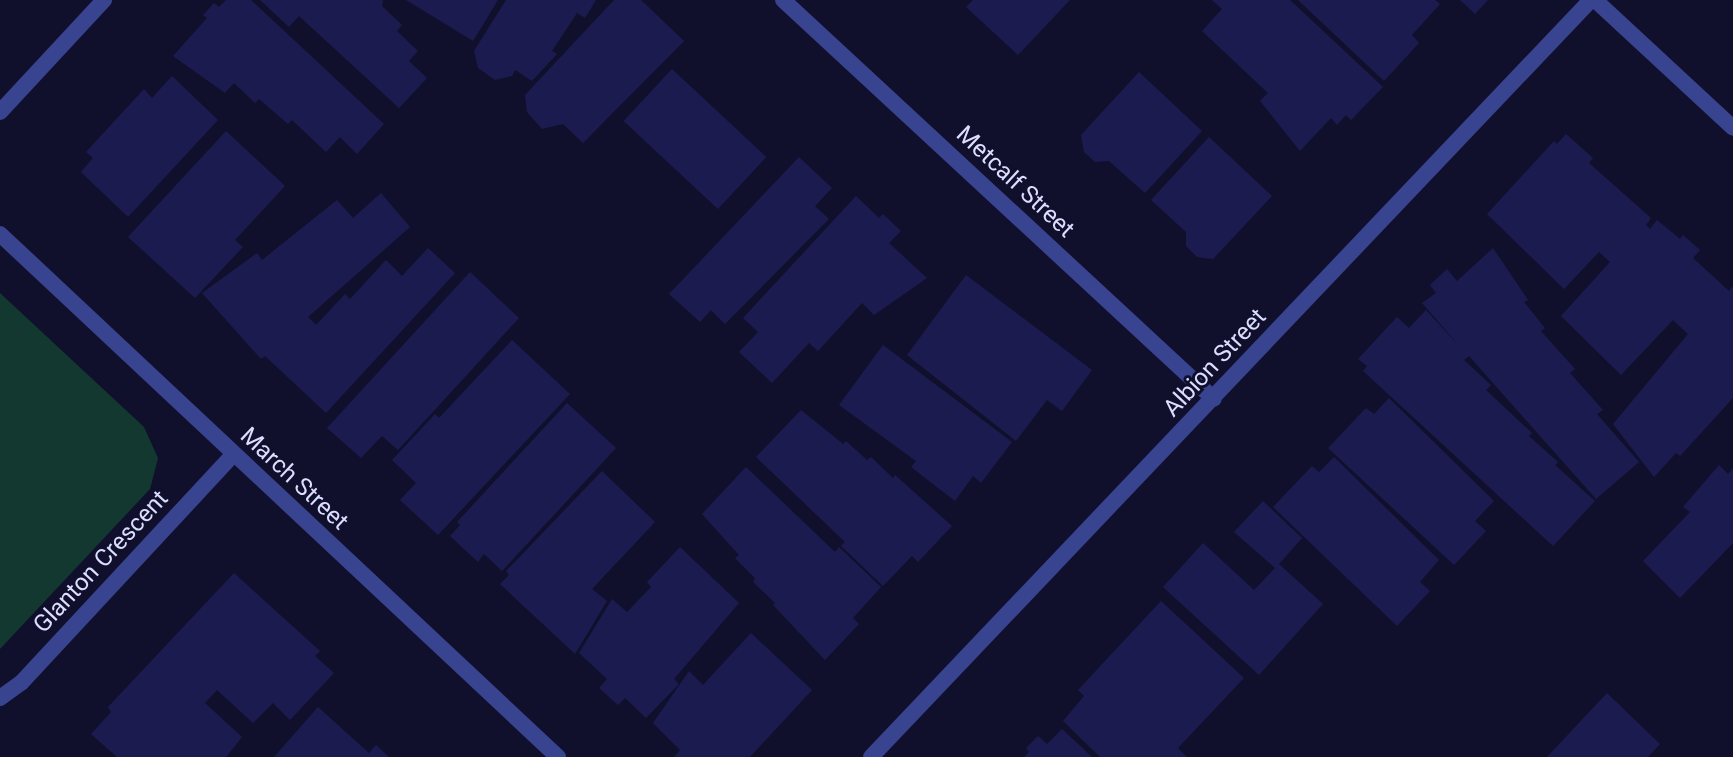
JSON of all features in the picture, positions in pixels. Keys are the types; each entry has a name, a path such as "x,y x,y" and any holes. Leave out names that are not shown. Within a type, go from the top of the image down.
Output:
{"street":[{"path":"0,112 104,0"},
{"name":"Metcalf Street","path":"783,0 1214,399"},
{"path":"1593,0 1733,128"},
{"name":"Albion Street","path":"871,757 1593,0"},
{"name":"March Street","path":"0,234 558,757"},
{"name":"Glanton Crescent","path":"0,698 21,683 233,455"}],"green space":[{"path":"0,293 144,427 158,458 150,489 0,649"}],"building":[{"path":"226,0 251,0 384,124 357,154 340,137 326,152 292,120 288,124 259,99 255,103 234,83 225,93 173,56 207,18 203,15 214,3 219,7"},
{"path":"260,0 383,0 382,6 402,25 397,31 418,51 409,61 427,78 399,108 299,16 289,27"},
{"path":"406,0 498,0 473,41"},
{"path":"506,0 596,0 585,18 577,13 552,51 557,54 532,81 515,70 512,76 495,80 478,68 474,51"},
{"path":"614,0 641,0 684,41 583,143 563,124 542,129 527,112 525,95"},
{"path":"973,0 1070,0 1018,55 966,7"},
{"path":"1212,0 1290,0 1383,87 1351,120 1346,115 1337,125 1331,118 1300,151 1260,101 1268,93 1202,31 1222,9"},
{"path":"1298,0 1435,0 1440,4 1412,35 1419,43 1384,81"},
{"path":"1460,0 1488,0 1475,14"},
{"path":"672,69 766,157 718,209 624,121"},
{"path":"1139,72 1202,131 1145,193 1109,161 1095,162 1084,152 1081,135"},
{"path":"172,76 218,120 128,217 81,172 93,158 86,152 144,89 152,98"},
{"path":"226,131 285,186 235,240 243,247 195,298 128,237"},
{"path":"1566,134 1593,158 1589,163 1651,218 1646,225 1650,229 1657,220 1680,239 1683,235 1700,250 1693,258 1729,291 1733,286 1733,398 1680,456 1676,453 1654,477 1613,424 1688,334 1673,320 1621,375 1561,316 1610,262 1599,252 1564,289 1487,214 1554,141 1557,144"},
{"path":"1209,137 1272,196 1213,259 1197,257 1186,246 1186,232 1151,200"},
{"path":"799,157 832,188 815,206 829,219 725,324 711,310 700,322 669,294"},
{"path":"381,193 410,227 308,317 316,325 345,294 350,299 386,260 402,276 428,248 455,273 326,413 265,356 261,359 202,293 257,253 262,260 337,200 353,218"},
{"path":"856,196 879,218 883,214 901,231 889,243 927,278 874,315 862,303 818,351 809,343 772,383 739,352 758,332 743,318"},
{"path":"1493,248 1528,300 1524,302 1545,328 1541,331 1575,369 1570,373 1603,410 1597,414 1639,462 1596,499 1469,356 1464,360 1491,385 1486,390 1558,462 1555,465 1595,501 1553,546 1363,371 1367,366 1358,359 1397,317 1409,328 1426,310 1462,349 1422,303 1436,293 1430,285 1447,269 1457,281"},
{"path":"470,272 519,318 398,450 382,436 361,458 327,428"},
{"path":"966,275 1092,370 1062,411 1047,400 1016,441 907,355"},
{"path":"512,340 570,394 438,535 400,500 416,483 392,460 435,414 439,418"},
{"path":"883,345 1012,442 981,483 973,476 955,501 911,467 916,461 839,405"},
{"path":"1389,398 1494,501 1475,521 1486,531 1454,565 1328,448 1366,408 1374,414"},
{"path":"567,403 616,448 502,571 484,554 478,562 450,536 460,525 457,522"},
{"path":"801,410 843,444 846,441 867,460 871,457 893,478 895,475 952,526 918,562 912,556 883,586 841,546 845,542 756,457"},
{"path":"1334,457 1439,560 1420,582 1430,591 1397,626 1273,507 1312,466 1319,472"},
{"path":"1719,465 1728,474 1733,468 1733,543 1680,598 1643,561 1690,512 1683,507"},
{"path":"746,467 835,552 839,547 881,587 853,618 859,624 825,660 753,582 755,578 735,558 739,555 702,514"},
{"path":"602,471 655,522 592,589 607,601 575,654 500,584 509,575 506,571"},
{"path":"1263,501 1302,538 1279,564 1323,604 1259,675 1163,587 1203,543 1254,590 1275,568 1234,532"},
{"path":"680,547 739,603 674,679 679,684 646,718 625,698 618,705 599,688 607,679 579,653 612,599 627,612 651,587 647,582"},
{"path":"234,573 320,651 315,656 334,673 290,720 273,703 253,723 217,690 205,703 242,737 226,757 117,757 91,734 111,712 108,707"},
{"path":"1161,601 1244,678 1178,748 1187,757 1100,757 1063,721 1084,696 1078,690"},
{"path":"751,633 812,690 750,757 674,757 680,750 653,723 689,671 703,685"},
{"path":"1607,693 1660,744 1648,757 1547,757"},
{"path":"318,707 369,753 376,745 389,757 274,757"},
{"path":"1062,729 1092,757 1024,757 1029,752 1026,748 1038,736 1047,744"}]}
